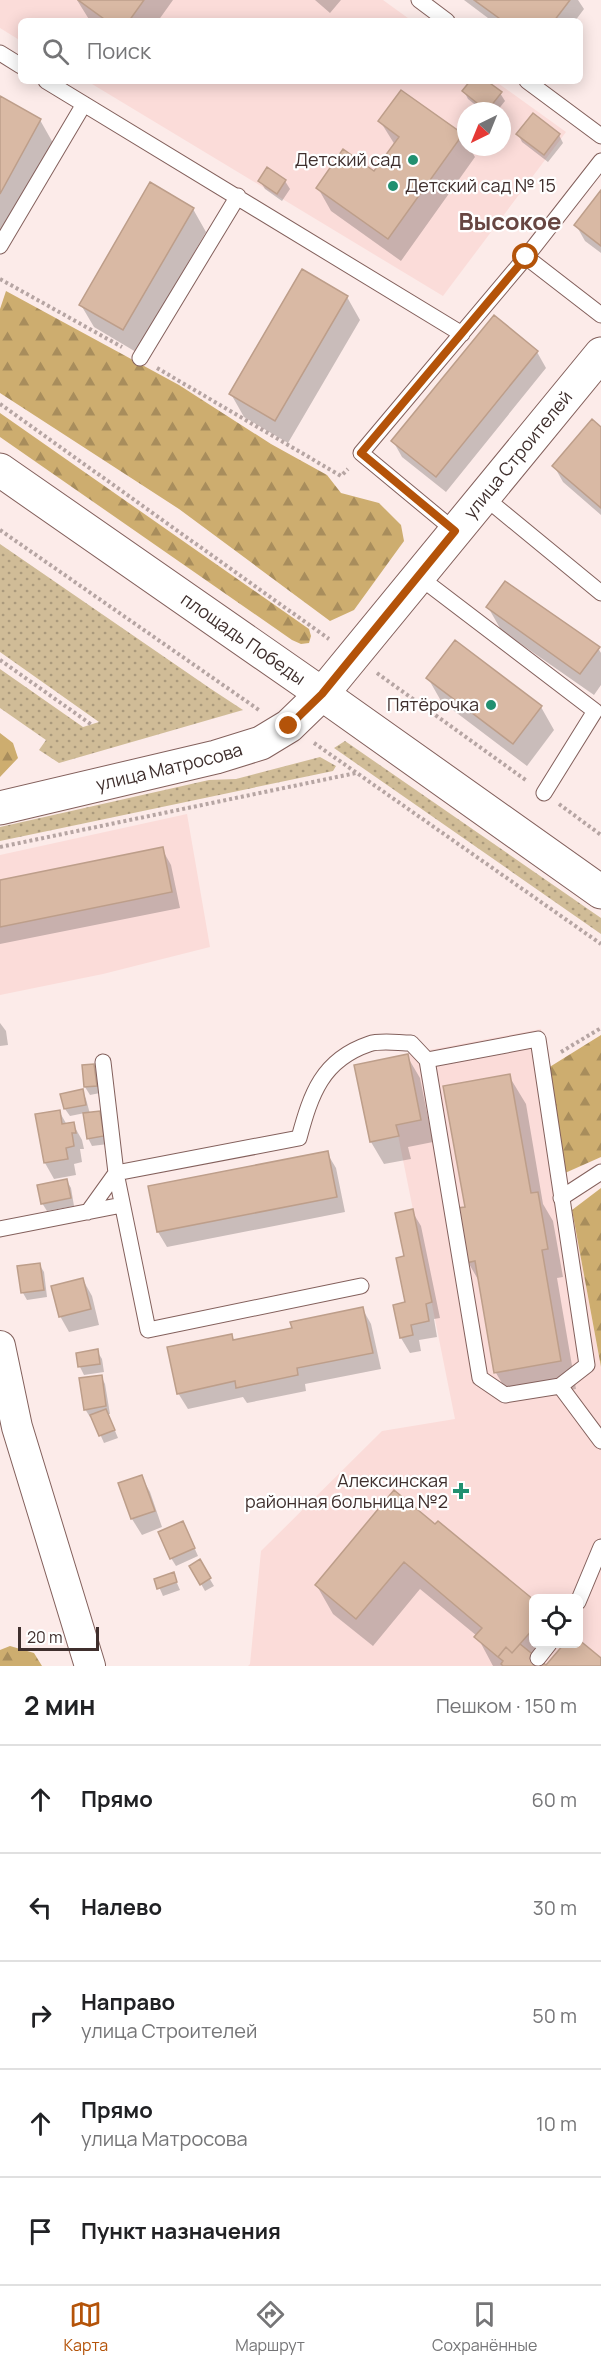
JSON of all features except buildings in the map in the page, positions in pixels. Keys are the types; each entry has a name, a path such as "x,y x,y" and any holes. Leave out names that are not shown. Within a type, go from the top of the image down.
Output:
{"main road":[{"name":"улица Строителей","path":"322,694 601,354"},
{"name":"площадь Победы","path":"0,470 601,892"},
{"name":"улица Матросова","path":"0,807 216,758 261,743 289,726 322,694"}],"street":[{"path":"0,1346 16,1427 90,1666"}],"lane":[{"path":"419,0 443,18"},
{"path":"0,53 18,64"},
{"path":"51,84 238,195 462,334"},
{"path":"532,84 601,136"},
{"path":"0,246 84,104"},
{"path":"455,531 361,453 526,257 601,161"},
{"path":"140,358 238,195"},
{"path":"526,257 601,315"},
{"path":"483,496 601,593"},
{"path":"418,576 594,711 544,793"},
{"path":"88,1212 116,1173 300,1137 309,1103 321,1078 335,1062 370,1043 411,1043 427,1060 480,1378 505,1395 560,1386 588,1365 538,1039 427,1060"},
{"path":"103,1062 116,1173 148,1330 361,1286"},
{"path":"561,1198 601,1172"},
{"path":"0,1229 122,1205"},
{"path":"560,1386 601,1441"},
{"path":"582,1594 601,1547"},
{"path":"538,1658 546,1648"}],"path":[{"path":"0,279 341,476 361,453"},
{"path":"0,404 601,835"},
{"path":"0,660 92,725"},
{"path":"0,847 356,773"},
{"path":"542,1064 601,1028"}],"shaded area":[{"path":"0,0 383,0 408,18 18,18 18,39 0,28"},
{"name":"Детский сад № 15","path":"92,84 499,84 566,132 443,296"},
{"path":"0,544 243,710 59,763 39,750 46,740 0,708 0,669 83,727 99,722 0,652"},
{"path":"345,741 601,918 601,934 334,748"},
{"path":"320,757 336,766 333,771 0,841 0,827 209,780 236,779"},
{"path":"187,814 210,947 103,974 0,995 0,855"},
{"path":"541,1029 601,1367 601,1666 248,1666 261,1551 382,1431 455,1419 396,1125 421,1119 408,1054"}],"green space":[{"path":"6,291 179,385 271,444 327,475 341,493 379,503 401,525 404,541 354,610 330,621 179,509 0,393 0,309"},
{"path":"0,413 309,629 311,636 309,643 301,644 292,640 0,437"},
{"path":"0,733 13,743 18,758 0,777"},
{"path":"601,1035 601,1157 565,1173 548,1068"},
{"path":"601,1188 601,1367 572,1210"},
{"path":"10,1646 34,1653 42,1666 0,1666 0,1650"}],"place":[{"name":"Детский сад","path":"413,160"},
{"name":"Детский сад № 15","path":"393,186"},
{"name":"Пятёрочка","path":"491,705"},
{"name":"Алексинская районная больница №2","path":"461,1491"}],"district":[{"name":"Высокое","path":"510,222"}],"route":[{"path":"289,726 322,694 455,531 361,453 526,257"}]}
